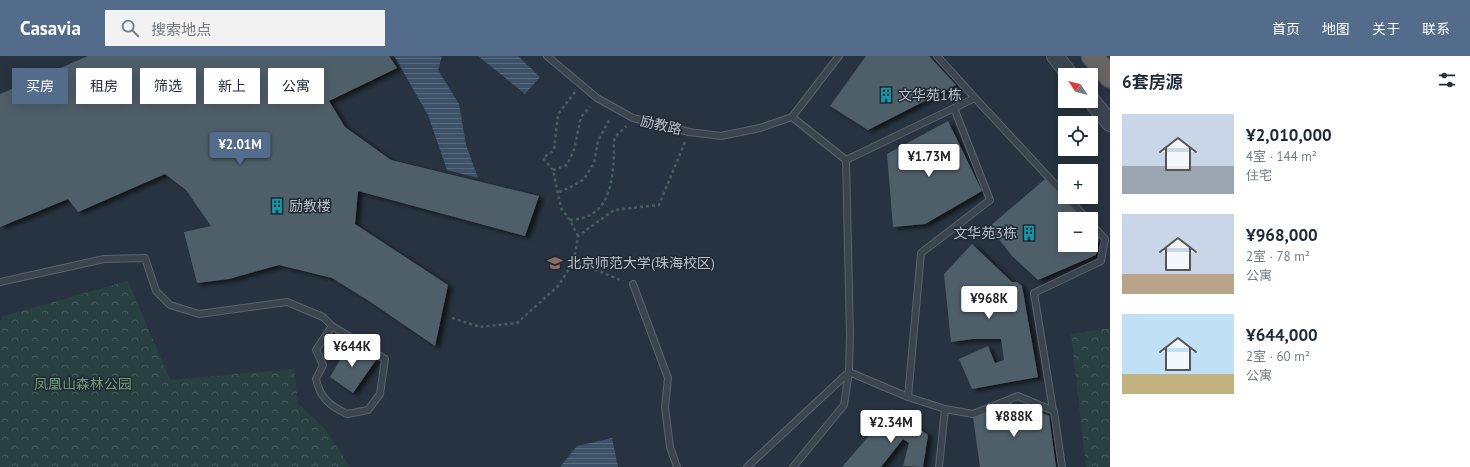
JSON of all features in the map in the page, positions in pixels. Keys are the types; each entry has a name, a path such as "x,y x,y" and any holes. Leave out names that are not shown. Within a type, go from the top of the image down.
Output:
{"highway":[{"path":"1092,56 1110,77"}],"street":[{"path":"1054,56 1064,68"},
{"path":"1098,108 1110,123"}],"lane":[{"name":"励教路","path":"547,56 580,85 597,98 614,108 633,118 689,132 721,136 760,128 792,117"},
{"path":"839,56 792,117 846,160"},
{"path":"937,56 1058,187"},
{"path":"846,160 975,98"},
{"path":"908,397 921,253 990,200 954,108"},
{"path":"793,467 844,405 849,372 850,327 846,160"},
{"path":"1073,204 1081,212"},
{"path":"1062,467 1034,293 1101,261 1105,239 1098,232"},
{"path":"0,282 104,259 145,258 156,291 170,305 199,314 287,302 323,317 332,326 385,359 380,394 368,410 347,414 329,404 318,390 316,379 323,365 316,350 332,326"},
{"path":"633,284 668,378 665,407 670,447 677,467"},
{"path":"849,372 908,397 945,410 973,414 1018,396 1053,410"},
{"path":"747,467 849,372"},
{"path":"939,467 945,410"}],"path":[{"path":"452,318 480,327 517,323 558,286 574,261 578,236 570,220 561,208 554,170 543,158 554,150 558,114 580,85"},
{"path":"554,170 567,165 574,150 581,117 597,98"},
{"path":"559,192 571,187 584,178 594,163 598,141 614,108"},
{"path":"570,220 584,219 597,209 607,197 611,186 615,138 633,118"},
{"path":"578,236 614,210 659,205 689,132"},
{"path":"574,261 633,284"}],"green space":[{"name":"凤凰山森林公园","path":"128,281 170,380 294,369 298,403 325,429 350,467 0,467 0,321 3,316"},
{"path":"1110,328 1110,467 1086,467 1071,334"}],"water":[{"path":"394,56 442,56 438,70 459,104 466,145 478,178 447,170 428,115"},
{"path":"478,56 518,56 540,77 525,94"},
{"path":"612,438 618,467 560,467 577,446"}],"building":[{"name":"励教楼","path":"88,56 389,56 397,68 329,101 345,127 391,160 539,196 525,236 358,191 355,224 448,285 435,346 332,278 279,265 229,279 197,283 184,232 211,226 186,190 165,174 78,212 68,199 0,227 0,94 12,89 12,104 68,104 68,68 60,68"},
{"name":"文华苑1栋","path":"866,56 929,56 956,85 868,130 830,106"},
{"path":"948,121 982,191 925,224 893,227 887,154"},
{"name":"文华苑3栋","path":"1045,179 1058,193 1058,204 1068,204 1076,212 1058,212 1058,252 1096,252 1096,255 1038,280 1012,256 989,227"},
{"path":"972,244 1012,282 1017,282 1022,286 1038,377 972,389 959,359 988,346 995,363 1004,360 1001,339 973,339 951,342 944,274"},
{"path":"350,343 376,360 353,393 330,377"},
{"path":"1009,403 1024,406 1049,416 1056,467 980,467 973,417"},
{"path":"892,409 928,435 923,467 903,466 909,443 903,439 881,467 842,467"}],"place":[{"name":"文华苑1栋","path":"886,95"},
{"name":"励教楼","path":"277,206"},
{"name":"文华苑3栋","path":"1029,233"},
{"name":"北京师范大学(珠海校区)","path":"555,263"}]}
